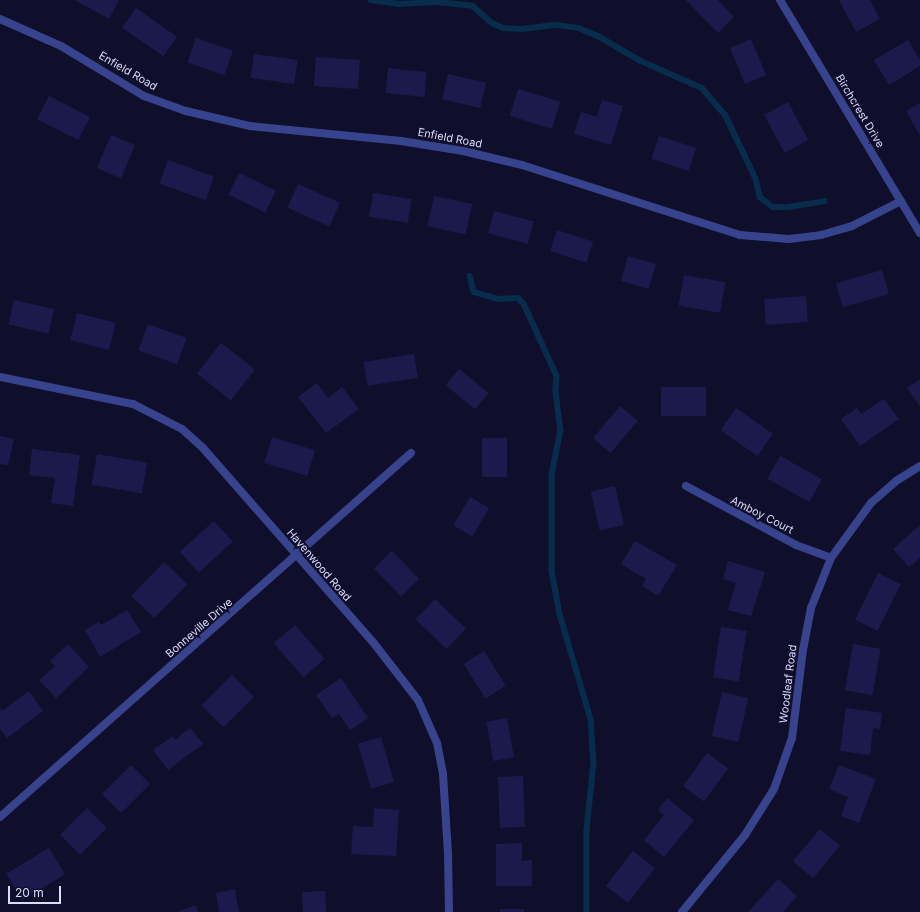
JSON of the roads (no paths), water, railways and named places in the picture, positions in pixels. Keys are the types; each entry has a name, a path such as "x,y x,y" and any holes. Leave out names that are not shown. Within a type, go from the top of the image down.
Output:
{"street":[{"name":"Birchcrest Drive","path":"780,0 920,233"},
{"name":"Enfield Road","path":"0,19 61,46 144,96 186,111 250,126 402,141 463,151 522,166 740,235 789,239 821,235 852,226 901,201"},
{"name":"Havenwood Road","path":"0,377 133,404 171,421 203,448 409,687 432,728 443,774 448,854 448,912"},
{"name":"Bonneville Drive","path":"0,817 297,557 411,453"},
{"name":"Woodleaf Road","path":"682,912 745,835 774,789 787,755 796,720 803,650 811,608 831,558 839,543 871,503 896,481 920,466"},
{"name":"Amboy Court","path":"686,486 796,544 831,558"}],"waterway":[{"path":"371,0 398,4 437,2 473,6 492,23 503,28 522,29 556,25 579,28 598,36 639,60 702,88 725,114 756,179 760,197 773,207 788,207 825,201"},
{"path":"470,276 474,292 498,299 518,298 524,304 557,376 556,392 561,430 552,475 552,571 560,614 591,719 594,763 587,830 587,912"}]}
